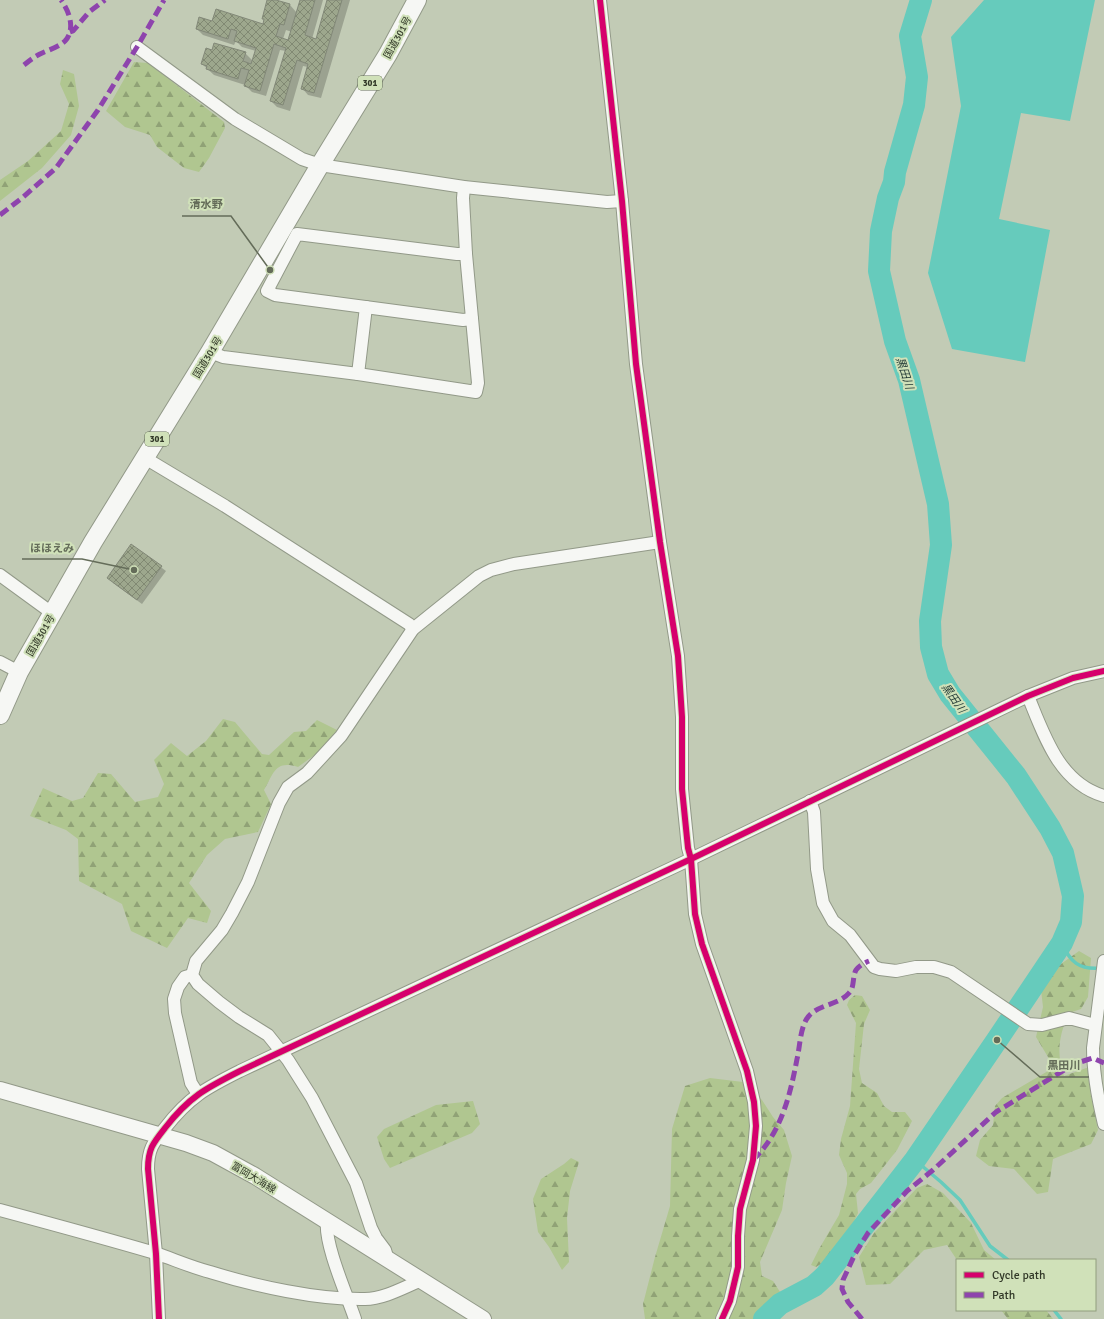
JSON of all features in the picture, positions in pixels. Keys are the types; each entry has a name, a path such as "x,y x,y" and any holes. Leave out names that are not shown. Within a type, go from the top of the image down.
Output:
{"highway":[{"name":"国道301号","path":"0,715 19,672 93,542 210,352 320,165 388,54 418,0"}],"main road":[{"name":"富岡大海線","path":"0,1090 159,1135 213,1153 255,1176 483,1319"}],"street":[{"path":"600,0 622,201 636,364 660,542 678,656 682,717 682,789 688,848 691,859 694,914 702,944 747,1071 754,1102 756,1126 752,1160 740,1209 738,1267 730,1301 722,1319"},
{"path":"137,47 235,119 302,158 320,165 464,187 607,202 622,201"},
{"path":"210,352 223,357 358,374 476,392 478,383 466,254 463,198 464,187"},
{"path":"466,254 298,234 267,291 275,295 463,320 472,319"},
{"path":"358,374 366,307"},
{"path":"145,458 245,519 409,624 413,629"},
{"path":"388,1260 386,1250 376,1238 371,1228 356,1184 312,1098 288,1060 268,1035 239,1017 198,984 192,975 196,961 222,930 232,913 248,882 279,803 288,787 307,773 341,736 413,629 479,576 491,570 514,564 660,542"},
{"path":"0,575 52,613"},
{"path":"0,662 19,672"},
{"path":"159,1319 156,1254 148,1155 159,1135 183,1106 198,1094 281,1051 691,859 1028,696 1073,678 1104,670"},
{"path":"1028,696 1038,722 1055,757 1067,772 1084,786 1104,796"},
{"path":"810,801 814,812 817,869 823,903 833,921 850,935 874,967 896,970 916,967 934,967 951,972 1028,1024 1042,1025 1069,1018 1095,1025"},
{"path":"1104,961 1095,1025 1093,1058 1104,1124"},
{"path":"192,975 185,977 178,988 174,999 175,1013 191,1083 198,1094"},
{"path":"0,1210 156,1254 209,1272 293,1292 366,1299 384,1295 420,1280"},
{"path":"327,1221 326,1229 333,1256 355,1319"}],"green space":[{"path":"134,62 148,63 224,122 225,128 209,158 199,172 184,168 157,147 150,135 125,127 106,111"},
{"path":"63,70 74,74 79,106 71,135 42,168 0,201 0,180 28,161 61,131 69,104 60,84"},
{"path":"223,719 235,722 262,754 269,755 294,732 306,731 317,720 337,730 320,751 298,767 284,765 273,773 264,790 271,804 258,832 225,839 207,855 189,883 211,911 207,923 188,918 167,948 131,931 122,904 79,881 78,839 66,830 30,816 43,788 72,801 83,798 98,773 111,774 135,802 158,797 164,784 154,760 171,743 187,756 206,741"},
{"path":"1079,951 1091,958 1088,997 1081,1009 1069,1013 1063,1029 1059,1052 1064,1076 1089,1067 1090,1090 1098,1130 1091,1144 1053,1159 1048,1192 1037,1194 1014,1169 989,1166 976,1156 980,1140 993,1125 995,1106 1002,1098 1048,1071 1051,1062 1036,1037 1043,1007 1041,990 1054,969"},
{"path":"855,995 862,996 870,1010 864,1024 859,1069 862,1083 877,1093 884,1106 892,1112 905,1112 912,1121 897,1150 871,1183 860,1189 856,1194 858,1213 851,1228 829,1259 816,1267 811,1265 839,1215 847,1184 847,1173 839,1155 841,1139 850,1106 856,1023 847,1005 849,1000"},
{"path":"710,1078 743,1082 762,1100 784,1130 792,1156 782,1210 760,1262 762,1276 773,1281 782,1295 756,1319 645,1319 643,1304 670,1206 672,1129 685,1086"},
{"path":"473,1101 480,1124 472,1133 390,1168 384,1159 377,1137 384,1129 436,1105"},
{"path":"571,1158 579,1162 570,1191 567,1218 569,1262 562,1270 549,1247 538,1232 533,1199 541,1179"},
{"path":"927,1184 943,1193 971,1223 984,1250 995,1259 956,1259 947,1245 924,1250 890,1284 866,1285 859,1257 874,1233 917,1188"},
{"path":"1002,1311 1047,1311 1053,1319 1008,1319"}],"water":[{"path":"984,0 1095,0 1070,121 1021,113 999,219 1050,230 1025,362 952,349 928,273 961,106 951,37"}],"building":[{"path":"267,0 276,0 290,4 284,25 280,24 276,36 288,40 300,0 315,0 305,35 316,39 327,0 342,0 314,93 301,89 308,64 297,60 283,105 270,101 286,48 274,44 260,91 244,86 249,70 241,68 238,79 206,69 207,66 201,64 206,48 212,50 214,43 246,52 243,61 251,64 256,48 234,41 237,31 231,29 228,39 196,29 199,17 212,21 216,9 263,24 264,19 262,19"},
{"path":"131,544 162,566 137,600 107,578"}],"waterway":[{"name":"黒田川","path":"764,1319 780,1304 814,1286 825,1276 915,1160 1062,943 1071,922 1073,896 1063,853 1050,828 1016,776 950,694 938,674 931,647 930,621 941,545 938,504 909,380 895,341 879,271 881,231 888,198 894,182 895,172 914,105 917,77 910,36 921,0"},
{"path":"1062,943 1068,955 1076,963 1087,968 1101,968"},
{"path":"915,1160 960,1200 990,1246 1007,1259"},
{"path":"1055,1311 1061,1319"}],"marked path":[{"path":"24,65 38,55 60,45 68,36 71,26 70,20 67,9 61,0"},
{"path":"70,32 73,31 89,12 105,0"},
{"path":"0,215 56,168 98,110 164,0"},
{"path":"753,1160 771,1138 783,1113 791,1087 801,1034 806,1020 815,1011 839,1000 849,993 852,988 856,970 869,961"},
{"path":"862,1319 848,1302 842,1289 843,1280 855,1254 868,1233 907,1191 933,1170 996,1112 1074,1064 1093,1058 1104,1063"}],"cycle path":[{"path":"600,0 622,201 636,364 660,542 678,656 682,717 682,789 688,848 691,859 695,914 702,944 747,1071 754,1102 756,1126 753,1160 740,1209 738,1267 730,1301 722,1319"},
{"path":"159,1319 156,1254 148,1169 149,1156 154,1142 165,1128 182,1108 199,1094 240,1071 691,859 1028,696 1073,678 1104,671"}],"place":[{"name":"清水野","path":"270,270"},
{"name":"ほほえみ","path":"134,570"},
{"name":"黒田川","path":"997,1040"}]}
